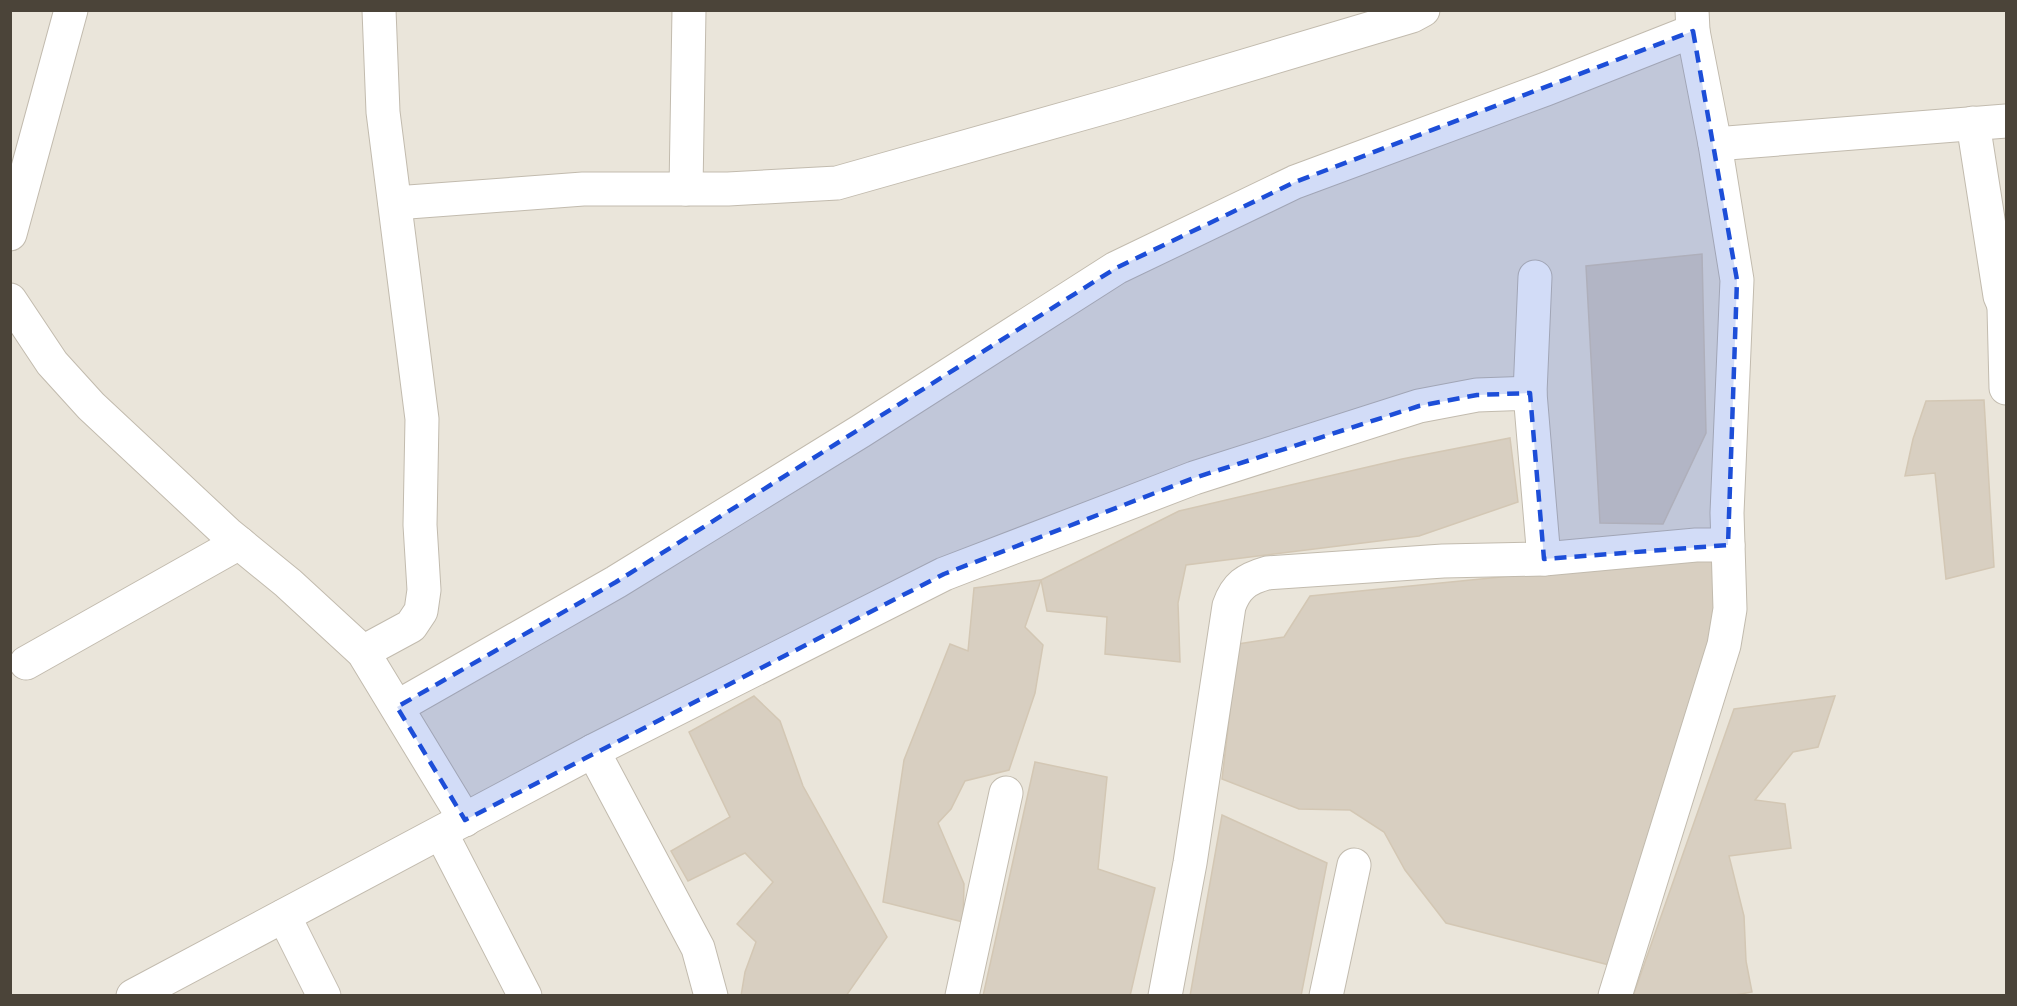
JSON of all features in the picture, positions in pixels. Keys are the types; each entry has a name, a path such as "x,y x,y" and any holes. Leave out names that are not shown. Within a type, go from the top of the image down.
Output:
{"street":[{"path":"10,234 21,159 71,10"},
{"path":"363,652 411,626 421,611 424,590 420,525 422,419 383,112 379,10"},
{"path":"686,189 689,10"},
{"path":"395,203 583,189 728,189 837,183 1401,20 1423,10"},
{"path":"397,707 616,582 861,431 1116,268 1295,182 1546,89 1693,21 1737,280 1727,513 1730,609 1724,645 1615,996"},
{"path":"1715,144 2007,121"},
{"path":"1973,123 2000,296 2006,309 2007,388"},
{"path":"1535,277 1530,393 1544,559"},
{"path":"10,300 52,363 91,406 239,543 288,583 363,652 397,707 453,826 525,996"},
{"path":"133,996 593,751 945,574 1183,482 1419,406 1477,395 1530,393"},
{"path":"26,663 239,543"},
{"path":"1166,996 1190,863 1228,606 1234,593 1251,578 1266,573 1443,561 1544,559 1696,545 1728,545"},
{"path":"593,751 698,948 711,996"},
{"path":"962,996 1006,793"},
{"path":"1326,996 1354,865"},
{"path":"284,916 324,996"}],"highlighted area":[{"path":"1693,31 1737,280 1728,545 1544,559 1530,393 1477,395 1419,406 1194,478 944,574 465,820 397,707 616,582 1116,268 1295,182"}],"shaded area":[{"path":"11,11 2006,11 2006,995 11,995"}],"building":[{"path":"1702,254 1706,433 1663,524 1600,523 1586,266"},
{"path":"1984,400 1994,567 1946,579 1935,473 1905,476 1913,439 1926,401"},
{"path":"1510,438 1518,502 1419,536 1186,565 1178,603 1180,662 1105,654 1107,617 1047,611 1041,580 1179,511 1402,459"},
{"path":"1713,556 1718,620 1613,966 1446,923 1405,870 1384,832 1350,810 1299,809 1222,779 1238,644 1284,637 1310,596"},
{"path":"1041,580 1025,627 1043,645 1035,693 1009,770 965,781 951,809 938,823 964,884 963,922 883,902 904,760 950,644 968,651 974,588"},
{"path":"754,696 780,721 803,786 887,937 846,996 741,996 745,972 756,942 737,924 773,882 745,853 688,881 671,851 730,817 689,732"},
{"path":"1835,696 1818,747 1793,752 1755,800 1785,804 1791,848 1729,856 1744,916 1746,961 1752,992 1730,996 1633,996 1734,709"},
{"path":"1035,762 1107,777 1098,869 1155,888 1130,996 983,996"},
{"path":"1222,815 1327,863 1301,996 1190,996"}]}
